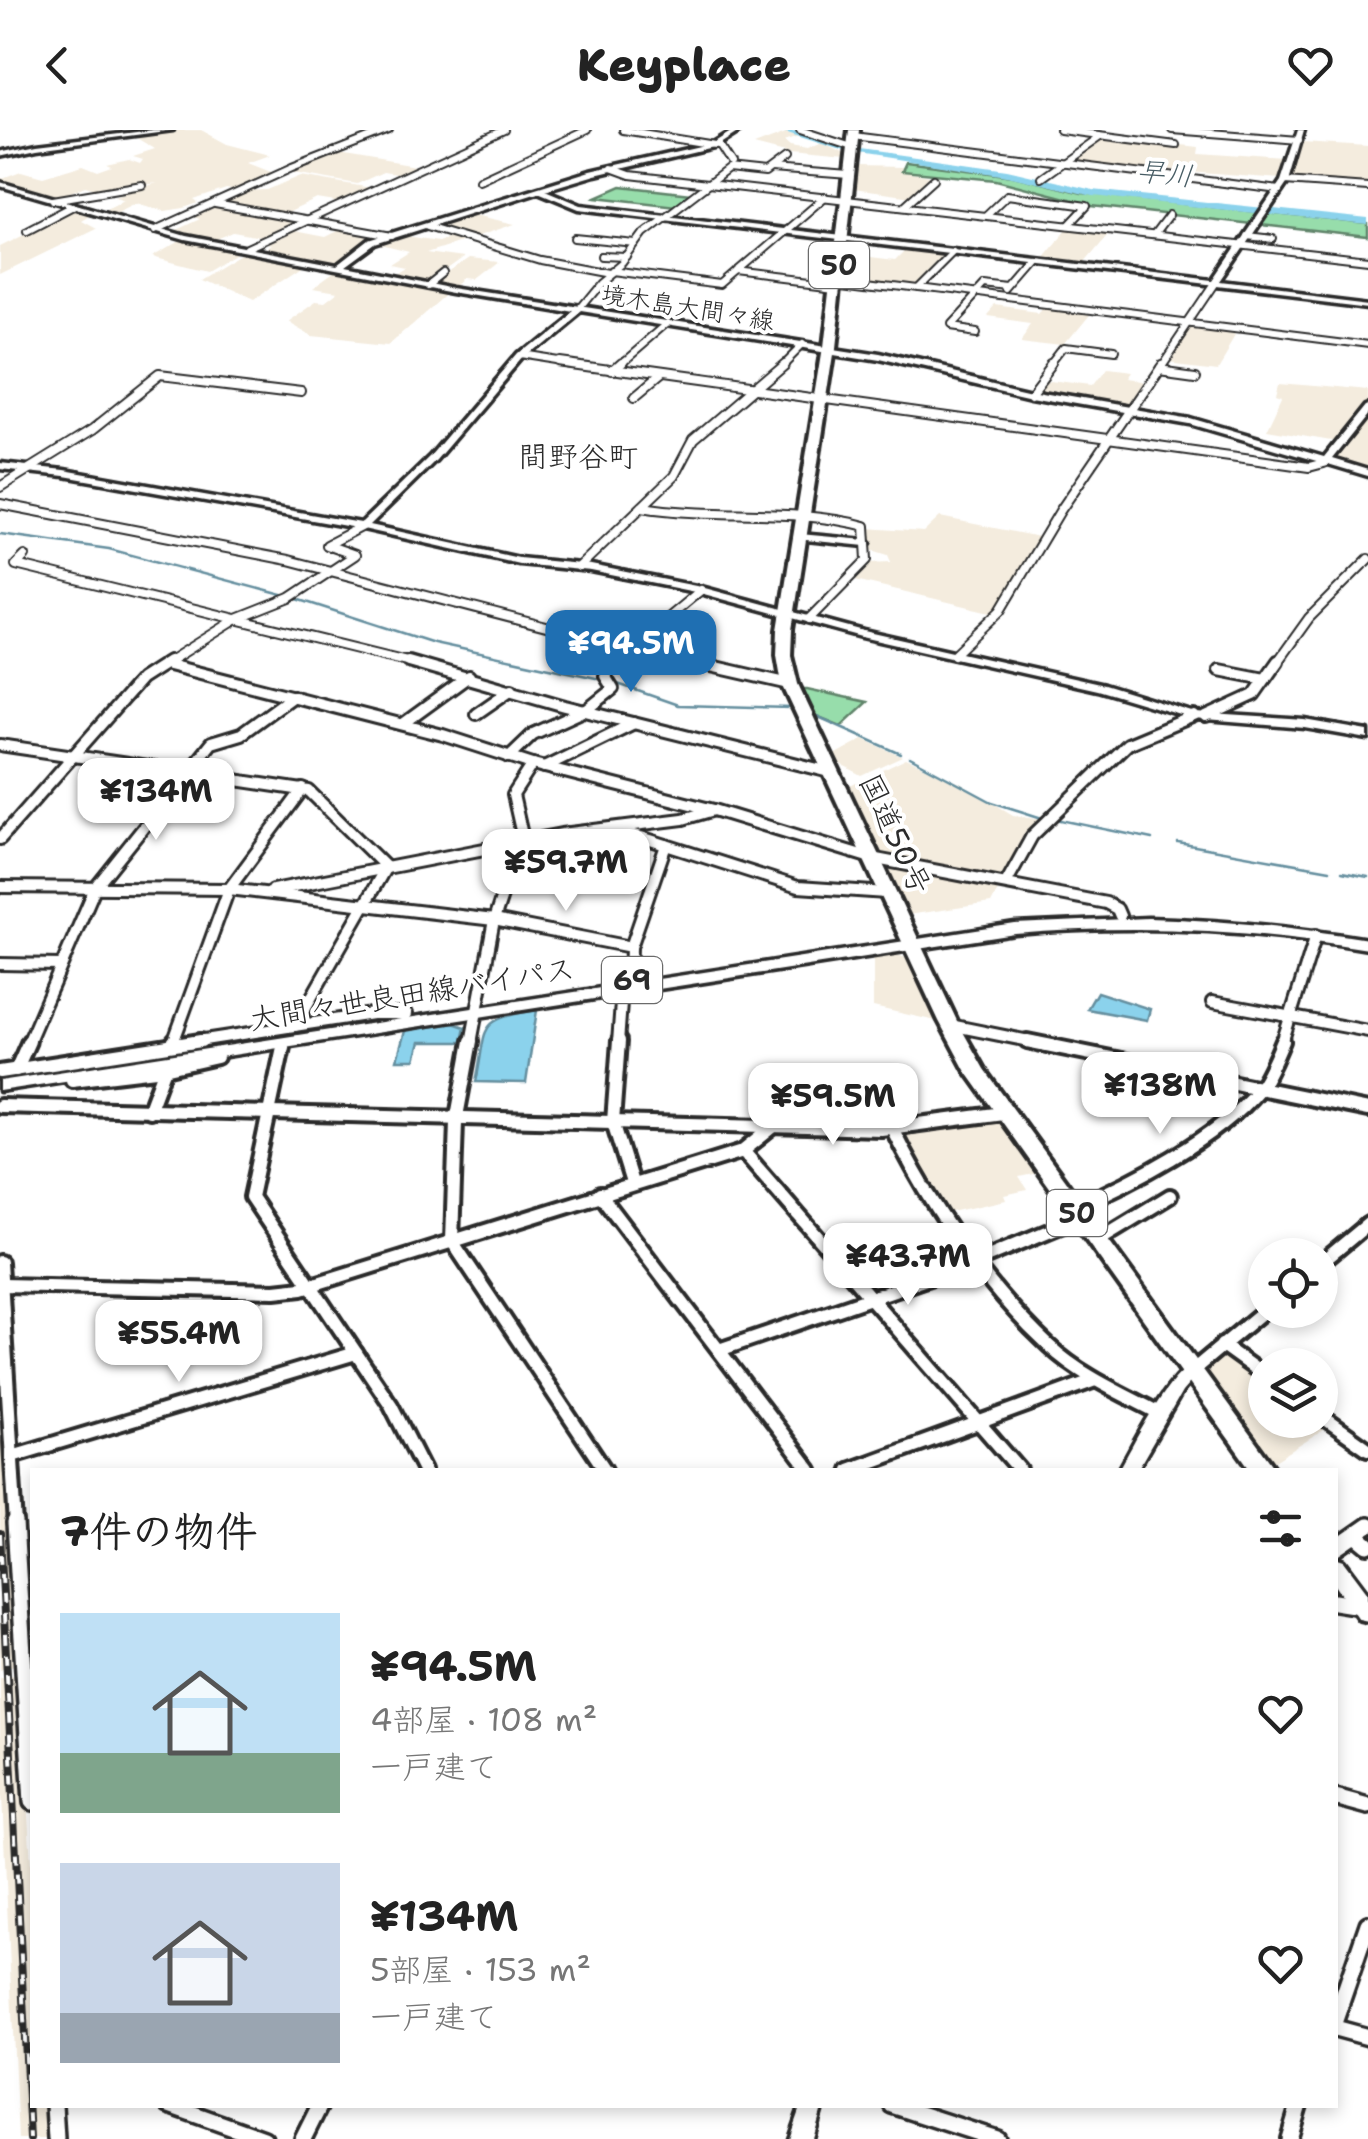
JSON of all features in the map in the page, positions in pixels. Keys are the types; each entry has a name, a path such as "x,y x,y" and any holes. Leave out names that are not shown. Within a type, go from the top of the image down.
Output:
{"highway":[{"name":"国道50号","path":"853,142 829,349 788,613 784,655 790,684 950,1026 1003,1113 1263,1468"},
{"path":"1338,1571 1366,1609"}],"main road":[{"name":"大間々世良田線バイパス","path":"3,1080 1031,921 1120,916 1242,919 1368,940"},
{"name":"大間々世良田線バイパス","path":"909,941 1120,922 1246,927 1368,940"}],"street":[{"path":"28,147 68,130"},
{"path":"0,154 28,147 170,130"},
{"path":"155,230 389,130"},
{"path":"247,248 504,130"},
{"path":"478,180 587,130"},
{"path":"624,130 717,145 731,164"},
{"path":"340,266 365,244 611,168 717,145 739,130"},
{"path":"800,130 853,142 1280,190"},
{"path":"1060,130 1104,132 1176,145"},
{"path":"954,655 1000,610 1060,511 1286,181 1300,135 1172,130"},
{"path":"1041,178 1104,132"},
{"path":"0,839 139,681 237,619 289,599 357,554 328,545 363,526 433,458 518,357 576,310 664,217 728,169 765,173 785,158"},
{"path":"611,168 627,174 708,184 1154,235 1244,241 1368,260"},
{"path":"771,169 849,175"},
{"path":"904,206 934,179"},
{"path":"1286,181 1368,187"},
{"name":"境木島大間々線","path":"0,184 155,230 428,284 922,366 1031,393 1211,426 1368,474"},
{"path":"54,200 142,185"},
{"path":"541,191 580,206 1368,302"},
{"path":"986,216 1007,195 1087,206 1069,225"},
{"path":"426,226 516,250 564,268 720,285 825,197"},
{"path":"215,204 392,236"},
{"path":"27,230 73,206"},
{"path":"1154,235 1169,215"},
{"path":"574,238 636,244"},
{"path":"1244,241 1273,240"},
{"path":"916,288 953,251"},
{"path":"601,256 626,257"},
{"path":"1004,299 1037,262"},
{"path":"738,271 916,288 1368,344"},
{"path":"428,284 443,274"},
{"path":"975,332 946,328 987,286 1013,289"},
{"path":"612,371 668,324"},
{"path":"579,567 594,548 674,476 690,452 692,441 753,392 802,344"},
{"path":"1031,393 1066,348 1111,354"},
{"path":"518,357 820,402 1309,466 1324,463 1368,408"},
{"path":"1159,366 1194,370"},
{"path":"0,487 92,430 160,376 302,394"},
{"path":"634,398 658,378"},
{"path":"0,466 80,476 363,526 520,561 579,567 702,590 954,655 1100,687 1200,716 1305,724 1368,735"},
{"path":"0,504 126,526 332,571 635,647 710,670 790,684"},
{"path":"642,508 688,515 803,512 865,526 865,563 810,619"},
{"path":"800,536 865,543"},
{"path":"25,556 16,565 469,676 585,711 830,772"},
{"path":"1006,883 1032,836 1127,744 1252,697 1309,618 1368,559"},
{"path":"509,756 533,734 585,711 612,689 604,676 614,661 702,590"},
{"path":"165,664 402,724 538,765 714,810 871,858 1106,903 1118,909 1120,916"},
{"path":"1219,670 1265,679"},
{"path":"402,724 469,676"},
{"path":"476,714 512,690"},
{"path":"3,1080 61,965 94,888 211,743 241,734 293,696"},
{"path":"604,1468 452,1241 458,1118 494,920 520,843 522,827 514,795 538,765 634,723"},
{"path":"0,745 303,789 314,793 386,867"},
{"path":"172,1046 229,888 303,789"},
{"path":"270,893 386,867 683,820 714,810"},
{"path":"616,828 798,887 887,893"},
{"path":"632,1183 613,1122 626,984 630,947 666,845"},
{"path":"295,1026 386,867"},
{"path":"0,887 229,888 494,920 630,947"},
{"path":"719,1350 972,1262 1077,1213 1221,1125 1259,1088 1290,1016 1316,935"},
{"path":"0,964 61,965"},
{"path":"1212,1002 1368,1031"},
{"path":"3,1080 172,1046 372,1014 403,1019"},
{"path":"3,1080 165,1066 353,1036 403,1019"},
{"path":"950,1026 1368,1110"},
{"path":"283,1047 250,1196 390,1405 423,1468"},
{"path":"149,1111 165,1066"},
{"path":"0,1106 892,1128 1003,1113"},
{"path":"1,1285 275,1291 309,1286 632,1183 743,1152 774,1126"},
{"path":"892,1128 938,1215 972,1262 1050,1347 1095,1380 1161,1414"},
{"path":"743,1152 1018,1468"},
{"path":"600,1194 808,1468"},
{"path":"1096,1241 1170,1196"},
{"path":"1338,1251 1365,1231"},
{"path":"0,1262 30,1736"},
{"path":"1129,1468 1192,1371 1248,1324"},
{"path":"1222,1345 1248,1364"},
{"path":"12,1456 356,1353"},
{"path":"855,1468 1095,1380"},
{"path":"1338,1428 1368,1449"},
{"path":"1338,1548 1364,1535"},
{"path":"1338,1603 1366,1609"},
{"path":"1338,1798 1368,1806"},
{"path":"1338,2011 1368,1924"},
{"path":"1338,2029 1368,2037"},
{"path":"54,2108 56,2139"},
{"path":"177,2108 264,2139"},
{"path":"303,2139 318,2108"},
{"path":"801,2139 811,2108"},
{"path":"901,2108 997,2139"},
{"path":"1289,2139 1298,2108"}],"shaded area":[{"path":"201,130 227,144 270,155 248,163 276,174 237,191 226,189 194,200 198,203 184,208 165,211 136,203 109,216 98,213 124,200 115,196 157,183 105,191 85,186 53,199 0,183 0,179 21,171 43,177 83,165 98,171 112,166 107,164 129,159 140,163 143,159 133,156 155,149 133,136"},
{"path":"786,133 800,136 784,141 790,146 807,149 822,143 846,155 845,159 789,154 754,145"},
{"path":"1102,136 1198,147 1197,154 1288,160 1281,179 1067,163"},
{"path":"1302,142 1368,146 1368,186 1291,179"},
{"path":"338,153 421,167 404,175 383,172 357,184 288,172"},
{"path":"856,166 903,167 900,171 934,177 912,197 853,189"},
{"path":"301,176 371,188 341,203 317,199 281,216 219,204 243,191 267,190"},
{"path":"220,206 302,221 266,238 233,232 212,241 170,233 200,219 189,216"},
{"path":"74,209 91,214 81,220 96,228 0,275 0,246"},
{"path":"470,214 515,224 426,253 463,258 428,283 390,276 405,267 390,264 409,252 373,243 400,235 438,241 457,234 430,226"},
{"path":"1040,224 1111,231 1083,264 1042,259 1067,229"},
{"path":"343,228 387,236 364,243 339,264 263,250 271,245 260,243 289,230 325,237"},
{"path":"184,239 242,250 207,271 152,257"},
{"path":"908,247 949,252 919,283 843,278 846,254 895,260"},
{"path":"247,250 311,261 249,302 199,279"},
{"path":"468,259 500,262 477,280 467,279 457,288 432,284"},
{"path":"339,268 451,291 391,343 311,335 286,321 316,300 326,301 339,291 313,287"},
{"path":"1050,305 1093,310 1065,344 1022,339 1033,324 988,318 997,308 1042,314"},
{"path":"1192,323 1237,329 1216,364 1168,358"},
{"path":"1102,370 1126,373 1122,379 1146,382 1128,408 1034,392 1043,380 1090,386"},
{"path":"1280,383 1368,391 1368,404 1337,442 1267,430 1283,396 1277,394"},
{"path":"1368,415 1368,472 1332,463"},
{"path":"940,517 1039,537 995,613 851,579 868,563 891,562 888,555 869,549 866,528 924,532"},
{"path":"863,739 903,757 862,776 839,764 834,755"},
{"path":"906,759 960,783 1013,815 1043,819 1005,877 883,855 848,787"},
{"path":"904,867 999,888 991,903 907,915 884,869"},
{"path":"889,953 907,958 936,1021 873,1007 873,956"},
{"path":"999,1119 1038,1173 1019,1177 1027,1190 1004,1195 1006,1200 942,1214 899,1134"},
{"path":"0,1336 17,1664 0,1670"},
{"path":"1222,1352 1248,1370 1248,1434 1202,1371"},
{"path":"1251,1438 1311,1438 1270,1464"},
{"path":"12,1675 20,1682 30,1848 30,2108 46,2108 48,2139 18,2139 0,1678"}],"green space":[{"path":"906,162 1013,176 1082,193 1368,224 1368,237 1074,204 1077,201 996,180 902,171"},
{"path":"621,186 690,194 676,206 596,197"},
{"path":"799,689 867,702 841,726 814,715"}],"water":[{"path":"1097,992 1150,1009 1147,1020 1087,1009"},
{"path":"537,1010 526,1083 476,1082 488,1028 503,1017"},
{"path":"453,1023 465,1027 462,1042 420,1042 415,1060 397,1060 405,1031"}],"waterway":[{"name":"早川","path":"782,130 844,149 1007,173 1093,193 1368,222"},
{"path":"0,534 109,549 286,596"},
{"path":"294,598 434,643 596,678"},
{"path":"615,683 678,705 792,708"},
{"path":"812,714 901,754"},
{"path":"910,758 992,802 1042,818"},
{"path":"1056,819 1152,839"},
{"path":"1178,843 1330,870"},
{"path":"1342,872 1368,877"}],"railway":[{"path":"0,1534 30,2139"}],"district":[{"name":"間野谷町","path":"578,457"}]}
